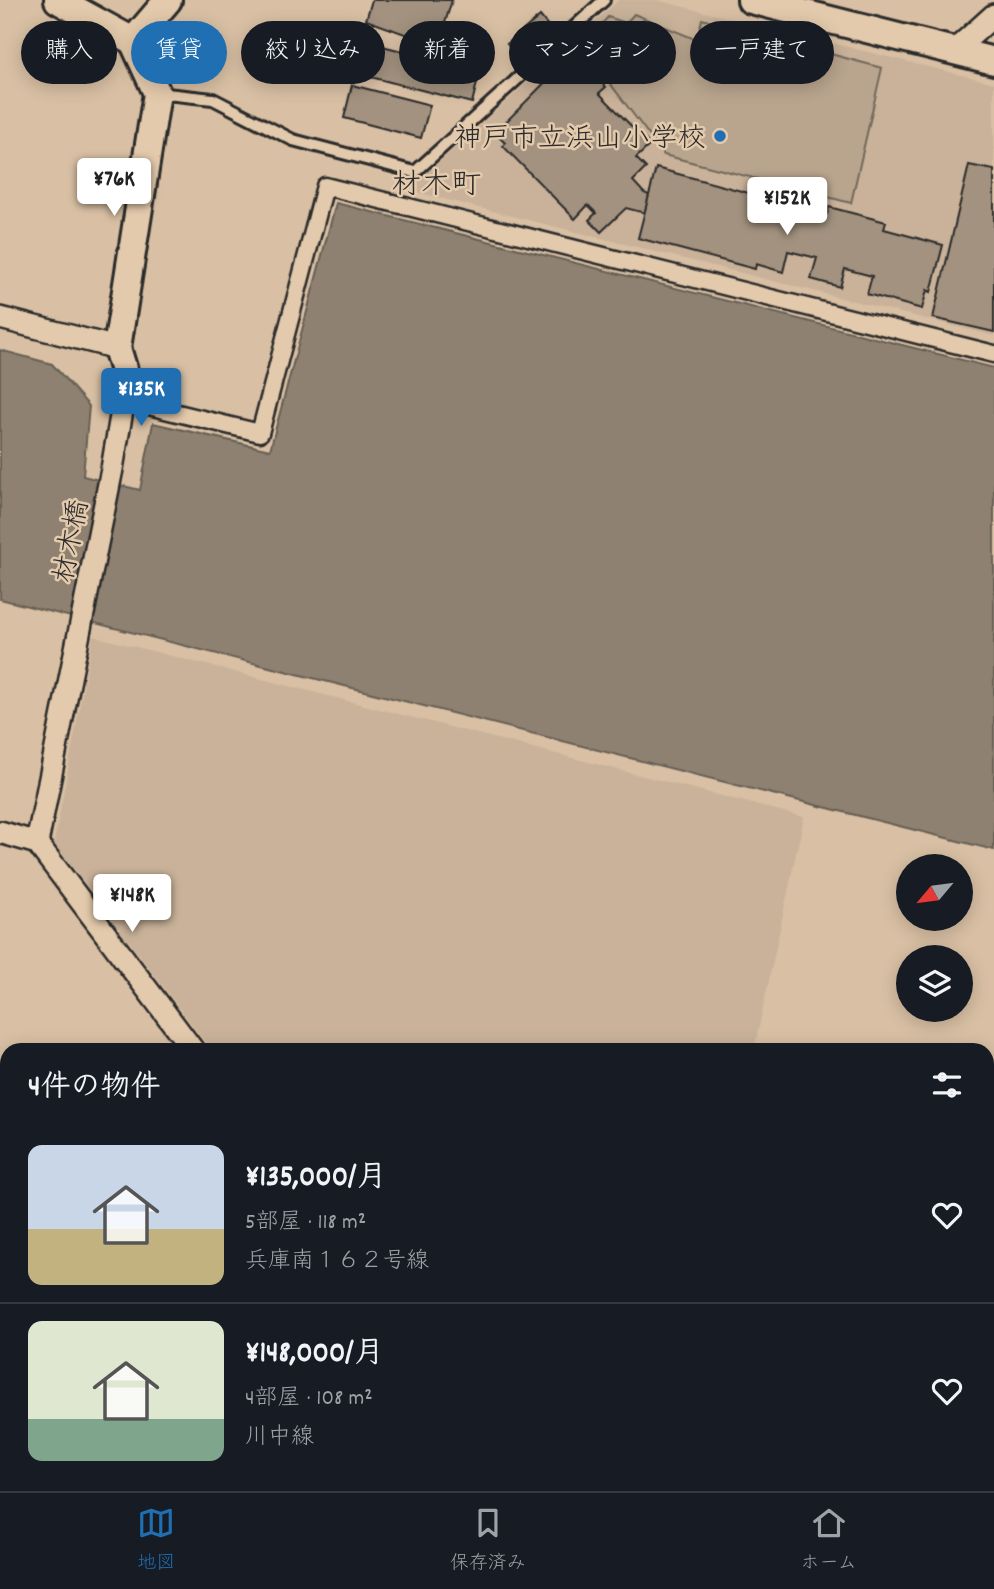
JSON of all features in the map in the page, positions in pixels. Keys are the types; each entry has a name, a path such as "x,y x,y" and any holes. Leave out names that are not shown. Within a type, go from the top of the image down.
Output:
{"street":[{"path":"58,0 131,40"},
{"path":"150,21 167,0"},
{"path":"751,0 994,61"},
{"path":"953,52 994,15"},
{"path":"153,84 157,93 117,348 126,391 260,433 325,186 994,354"},
{"path":"0,317 117,348"},
{"name":"材木橋","path":"37,843 126,391"},
{"path":"0,832 37,843 188,1043"}],"lane":[{"path":"157,93 213,99 293,140 415,172 604,0"}],"shaded area":[{"name":"神戸市立浜山小学校","path":"619,0 656,0 742,21 690,21 690,84 834,84 834,44 994,83 994,336 408,190 526,84 676,84 676,21 596,21"},
{"path":"634,14 651,21 628,21"},
{"path":"608,17 620,21 604,21"},
{"path":"676,31 690,37 690,84 834,84 834,55 882,68 851,203 664,155 611,84 676,84"},
{"path":"336,203 994,368 994,850 0,599 0,350 52,364 89,406 83,476 140,490 153,423 270,450"},
{"path":"93,636 804,817 756,1043 206,1043 54,843"}],"building":[{"path":"372,0 452,0 446,21 399,21 399,32 385,27 385,21 366,20"},
{"path":"385,47 399,50 399,84 477,84 472,103 385,81"},
{"path":"543,84 603,84 606,87 599,93 650,145 636,158 646,168 633,181 649,195 645,213 626,208 601,232 589,220 596,213 588,205 575,219 503,146 505,143 495,133"},
{"path":"352,85 430,105 421,138 344,118"},
{"path":"969,165 994,170 994,332 933,318"},
{"path":"656,168 827,214 829,207 886,222 884,229 943,245 931,292 927,290 922,309 867,294 872,276 845,269 840,287 811,279 817,258 788,251 783,272 756,264 755,269 638,238"}],"place":[{"name":"神戸市立浜山小学校","path":"720,136"}],"district":[{"name":"材木町","path":"436,183"}]}
